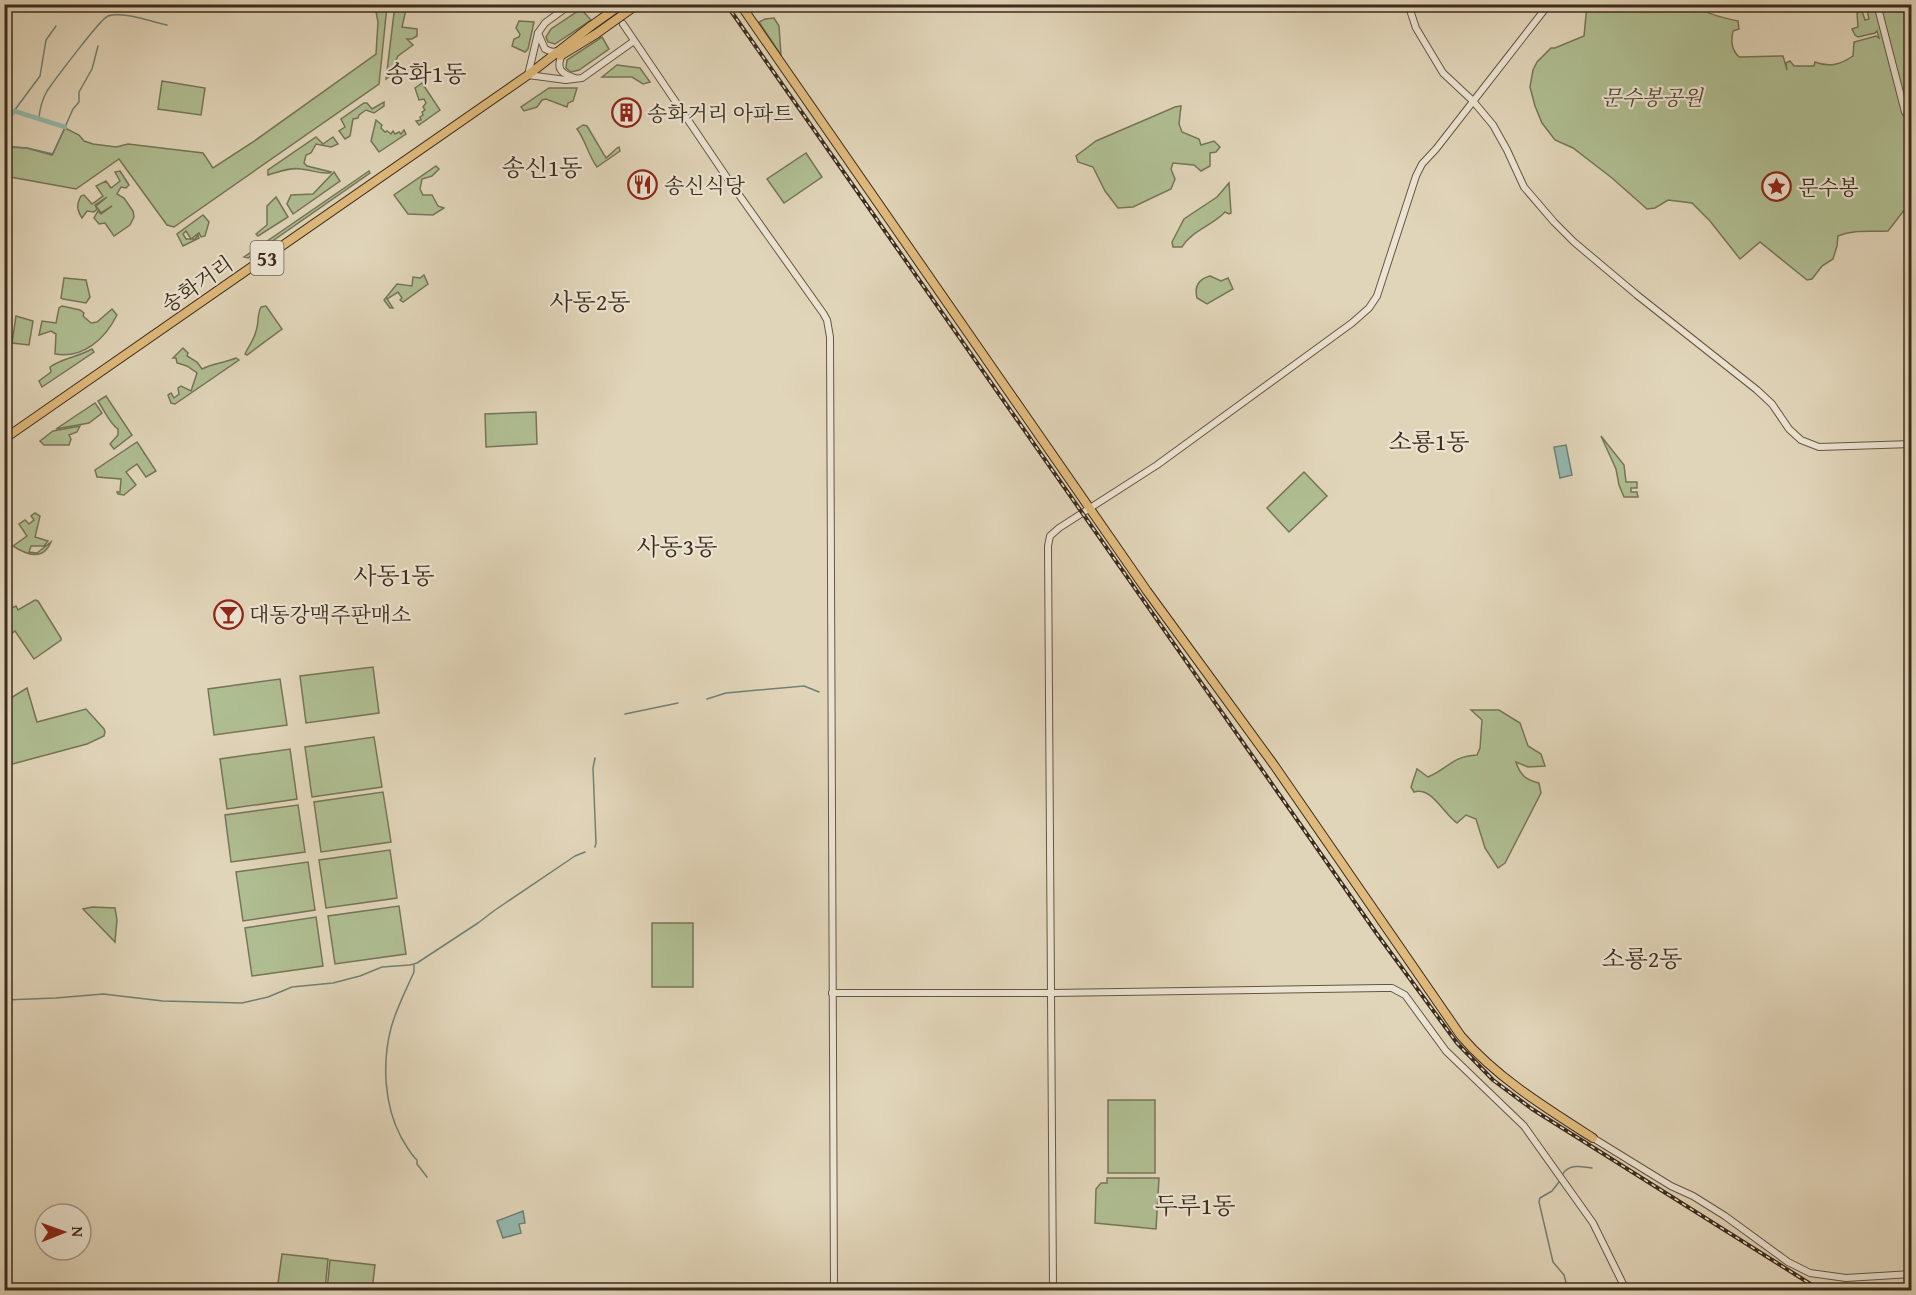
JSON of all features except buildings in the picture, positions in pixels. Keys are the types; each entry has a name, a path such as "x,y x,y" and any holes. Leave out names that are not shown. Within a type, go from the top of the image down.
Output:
{"main road":[{"name":"송화거리","path":"4,439 560,53 591,26 622,4"},
{"name":"송화거리","path":"560,53 596,34 638,4"},
{"path":"740,4 1147,591 1274,765 1461,1036 1472,1050 1537,1102 1593,1138"}],"street":[{"path":"572,4 545,23 538,33 528,75 566,80 582,78 634,41"},
{"path":"1408,4 1416,28 1443,73 1473,101 1492,125 1508,150 1524,187 1554,222 1574,242 1637,295 1757,390 1772,404 1789,429 1801,441 1819,447 1911,444"},
{"path":"1053,1290 1049,540 1054,531 1193,440 1352,323 1369,308 1383,283 1412,188 1422,164 1549,4"},
{"path":"1877,4 1905,112"},
{"path":"623,24 732,185 823,313 828,327 830,355 834,1290"},
{"path":"538,33 539,40 545,49 560,53 559,65 563,73 582,78"},
{"path":"832,993 1052,993 1382,987 1399,991 1405,995 1446,1051 1524,1126 1593,1223 1626,1290"},
{"path":"1593,1138 1671,1186 1694,1196 1788,1262 1810,1273 1846,1278 1911,1274"}],"green space":[{"path":"395,5 407,5 402,27 417,29 417,36 407,39 413,45 398,56 396,60 400,67 399,70 386,79"},
{"name":"문수봉공원","path":"1587,5 1693,5 1709,13 1738,21 1739,29 1733,31 1732,42 1734,51 1739,57 1783,56 1787,70 1786,63 1790,61 1794,66 1814,66 1815,62 1830,65 1849,59 1853,56 1854,42 1876,36 1879,38 1877,31 1858,37 1855,35 1852,29 1858,27 1857,13 1862,11 1865,20 1869,19 1867,10 1871,9 1870,5 1906,5 1912,27 1911,203 1888,231 1856,232 1838,236 1833,259 1822,266 1812,279 1807,280 1760,242 1740,259 1710,221 1692,203 1668,200 1655,208 1647,209 1573,148 1555,140 1542,123 1535,106 1530,87 1537,62 1551,48 1584,36"},
{"path":"387,6 379,84 174,227 167,225 119,159 76,189 5,176 5,147 27,148 52,155 65,128 79,135 84,141 93,144 116,147 128,144 203,153 213,168 376,54 378,22 376,12"},
{"path":"581,9 591,20 555,44 548,42 546,37 551,29"},
{"path":"774,18 779,26 781,55 759,22"},
{"path":"519,21 534,22 528,49 525,52 512,46 514,39 520,34 516,28"},
{"path":"602,37 609,49 579,70 571,72 566,68 567,60"},
{"path":"617,65 640,68 650,82 643,84 632,77 602,77"},
{"path":"162,81 205,88 201,115 158,109"},
{"path":"422,83 440,110 419,125 416,121 421,120 420,117 423,115 422,112 425,110 423,107 426,103 424,99 419,100 415,88"},
{"path":"549,88 577,88 573,101 568,103 567,107 546,99 542,100 537,107 524,111 521,107"},
{"path":"384,102 384,106 374,113 366,110 358,118 353,119 350,136 345,139 339,131 345,127 341,119 364,103 372,109"},
{"path":"1181,106 1179,124 1182,132 1199,139 1201,145 1214,141 1220,147 1216,152 1210,153 1210,166 1201,171 1194,165 1173,163 1171,169 1175,179 1171,189 1133,207 1118,208 1105,191 1093,167 1078,162 1076,156 1096,141"},
{"path":"376,120 385,132 391,134 393,131 395,134 399,132 401,134 404,130 406,134 379,152 371,141"},
{"path":"583,125 587,126 606,158 619,147 620,151 597,167 577,129"},
{"path":"316,137 323,144 333,137 338,144 331,147 316,144 311,153 306,155 304,163 330,173 293,169 268,175 268,170"},
{"path":"806,153 822,177 784,203 767,179"},
{"path":"436,166 439,169 432,176 422,179 420,189 423,195 432,195 438,206 444,208 433,215 408,214 394,195"},
{"path":"120,171 129,185 126,188 121,187 117,194 124,198 133,211 134,217 130,225 114,236 105,223 99,224 94,218 98,211 101,214 112,206 101,213 96,206 107,197 95,205 97,209 94,212 87,211 82,218 78,205 81,196 84,195 92,204 103,196 96,186 106,181 111,188 120,181 115,172"},
{"path":"369,171 370,173 248,258 244,257"},
{"path":"334,172 340,181 293,214 287,204 291,195 313,194"},
{"path":"1229,183 1231,213 1225,212 1186,241 1182,247 1173,247 1172,242 1184,219 1217,197"},
{"path":"276,197 288,217 258,236 256,234 267,225 267,206"},
{"path":"203,215 209,222 205,236 201,237 199,233 191,239 195,239 198,235 199,238 183,246 177,234","holes":["186,231 191,239 186,239 183,234"]},
{"path":"424,275 428,284 403,302 398,292 387,299 393,308 390,308 384,300 397,284 412,286 413,277 420,278"},
{"path":"1210,276 1221,281 1228,278 1233,289 1207,304 1197,298 1196,290 1200,281"},
{"path":"64,278 86,280 90,297 86,303 61,298"},
{"path":"62,306 80,310 91,323 97,322 112,309 117,315 106,332 92,345 75,353 55,354 56,334 51,331 39,335 42,321 56,323 59,308"},
{"path":"266,306 282,329 247,355 245,354 254,337 261,307"},
{"path":"16,316 33,321 29,345 12,343"},
{"path":"183,348 188,353 187,356 197,362 202,369 236,358 239,360 175,404 171,403 168,395 171,393 174,398 179,394 178,388 181,386 191,391 197,373 177,363 176,358 173,358"},
{"path":"92,349 94,352 42,387 39,381 51,372 50,367"},
{"path":"106,396 132,435 114,449 110,444 118,435 118,429 98,401"},
{"path":"95,403 102,413 89,423 56,429"},
{"path":"536,412 537,444 486,447 485,414"},
{"path":"80,426 77,432 69,435 71,439 69,445 44,445 40,441 53,431"},
{"path":"1601,436 1624,465 1626,482 1637,482 1637,488 1631,488 1631,492 1637,492 1638,497 1624,497 1616,469"},
{"path":"137,442 156,471 146,477 137,464 126,472 136,485 124,495 118,494 121,479 97,477 95,470"},
{"path":"1304,472 1327,496 1289,532 1267,508"},
{"path":"35,513 40,516 35,537 48,541 44,546 31,546 29,552 37,553 51,542 44,552 39,554 29,554 13,546 27,536 19,524 25,520 29,524 34,520 31,516"},
{"path":"35,600 38,601 61,640 34,659 15,631 5,638 4,603 9,609 16,606 18,610"},
{"path":"373,667 379,713 306,723 300,676"},
{"path":"280,679 287,725 214,735 208,689"},
{"path":"5,688 11,698 27,688 37,722 86,709 104,729 104,736 87,744 5,766"},
{"path":"1471,710 1499,710 1520,723 1528,746 1541,754 1545,766 1528,767 1516,762 1524,776 1539,783 1541,793 1505,863 1498,868 1485,848 1476,819 1466,815 1457,823 1437,801 1426,793 1414,792 1411,787 1417,769 1428,777 1456,760 1477,755 1480,748 1482,720"},
{"path":"374,737 382,787 312,797 305,747"},
{"path":"290,749 297,799 227,809 220,759"},
{"path":"383,792 391,842 321,852 314,802"},
{"path":"298,805 305,852 231,862 225,815"},
{"path":"390,850 397,898 326,908 319,860"},
{"path":"308,862 315,910 243,921 236,872"},
{"path":"399,906 406,954 335,964 328,916"},
{"path":"115,908 117,920 115,942 83,909"},
{"path":"316,917 323,966 252,976 245,928"},
{"path":"652,923 693,923 693,987 652,987"},
{"path":"1108,1100 1155,1100 1155,1173 1108,1173"},
{"path":"1107,1178 1159,1178 1156,1229 1095,1223 1096,1189 1101,1183 1107,1183"},
{"path":"282,1254 328,1259 325,1290 277,1290"},
{"path":"330,1260 375,1265 372,1290 327,1290"}],"water":[{"path":"1566,445 1572,475 1560,478 1554,447"},
{"path":"523,1211 525,1223 519,1224 521,1233 503,1238 497,1221"}],"waterway":[{"path":"39,117 47,91 87,38 108,16 129,16 167,25"},
{"path":"14,111 40,76 46,40 56,26"},
{"path":"4,146 53,154 73,109 79,102 79,92 92,69 98,46"},
{"path":"4,125 14,111 65,127"},
{"path":"707,699 726,693 804,686 819,692"},
{"path":"625,714 678,703"},
{"path":"595,758 593,768 595,847"},
{"path":"4,1000 103,994 163,1001 242,1003 268,997 292,987 333,983 382,967 410,965 417,963 575,856 585,852"},
{"path":"414,965 414,972 391,1028 386,1055 386,1084 395,1125 427,1177"},
{"path":"1563,1174 1572,1167 1592,1168"},
{"path":"1559,1182 1552,1191 1540,1198 1539,1202 1553,1262 1564,1275 1568,1290"}],"railway":[{"path":"726,4 1377,934 1457,1043 1493,1080 1532,1109 1820,1290"}],"place":[{"name":"송화거리 아파트","path":"626,113"},
{"name":"송신식당","path":"643,185"},
{"name":"문수봉","path":"1777,187"},
{"name":"대동강맥주판매소","path":"228,614"}],"district":[{"name":"송화1동","path":"426,73"},
{"name":"송신1동","path":"542,167"},
{"name":"사동2동","path":"590,301"},
{"name":"소룡1동","path":"1429,441"},
{"name":"사동3동","path":"677,546"},
{"name":"사동1동","path":"394,575"},
{"name":"소룡2동","path":"1642,958"},
{"name":"두루1동","path":"1195,1205"}]}
